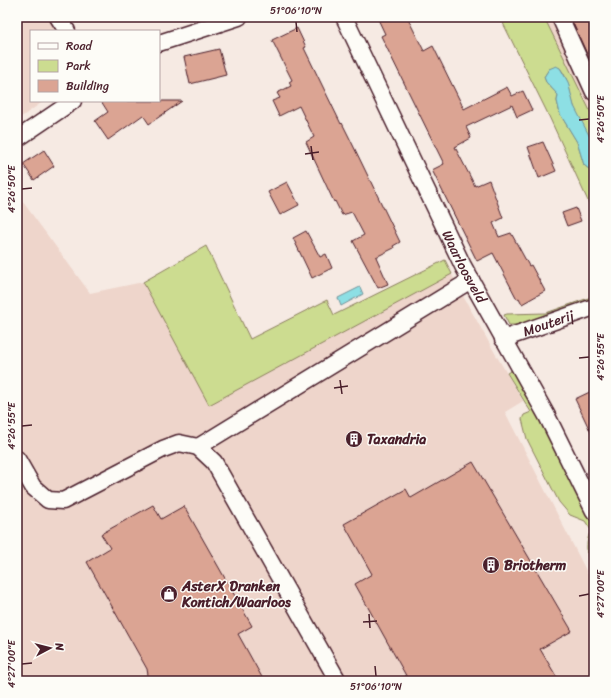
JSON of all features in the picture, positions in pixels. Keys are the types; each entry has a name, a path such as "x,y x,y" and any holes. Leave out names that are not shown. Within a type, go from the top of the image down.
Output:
{"street":[{"path":"58,17 66,30"},
{"path":"160,43 239,17"},
{"name":"Waarloosveld","path":"344,17 463,266 547,416 594,511"},
{"path":"560,17 594,92"},
{"path":"17,139 72,102"},
{"path":"198,447 471,280"},
{"name":"Mouterij","path":"503,339 594,307"},
{"path":"17,459 33,487 48,500 63,501 163,449 179,443 198,447 214,462 338,681"}],"shaded area":[{"path":"17,17 49,17 56,30 30,30 30,102 43,102 17,120"},
{"path":"544,17 594,17 594,119"},
{"path":"17,194 90,293 143,282 206,246 250,339 327,300 334,315 445,260 458,287 523,401 505,412 594,586 594,681 17,681"}],"green space":[{"path":"500,17 544,17 594,119 594,145 576,111 568,82 563,73 560,68 549,69 544,77 546,82 558,95 557,101 560,114 577,142 584,165 594,173 594,214 547,112"},
{"path":"206,246 250,339 327,300 334,315 445,260 452,274 209,405 143,282"},
{"path":"594,296 594,299 519,325 509,325 504,315 546,313"},
{"path":"512,370 538,413 594,525 594,573 587,552 587,542 591,530 585,521 570,515 559,502 527,439 522,419 524,415 531,412 507,373"}],"water":[{"path":"556,66 560,68 568,82 574,106 594,145 594,173 584,165 577,142 560,114 557,101 558,95 546,82 544,77 549,69"},
{"path":"360,287 363,294 341,306 338,298"}],"building":[{"path":"377,17 407,17 424,51 433,46 464,109 507,87 512,96 523,91 532,110 517,117 512,105 466,127 471,138 455,147 475,186 489,180 503,218 493,223 499,237 511,233 545,291 522,304 519,298 517,299 493,253 477,261 432,170 444,164 381,36 385,34"},
{"path":"570,17 594,17 594,69"},
{"path":"297,28 306,47 304,48 400,242 393,246 394,248 376,257 388,284 378,288 353,241 364,235 352,212 342,215 335,201 334,202 306,142 314,137 299,106 279,116 272,101 280,98 277,93 291,86 289,82 292,80 272,40"},
{"path":"219,49 226,75 190,84 184,57"},
{"path":"182,101 149,124 143,115 108,140 95,121 108,112 102,102"},
{"path":"543,142 556,171 539,178 528,147"},
{"path":"44,150 54,166 34,180 23,164"},
{"path":"287,182 299,205 280,215 268,192"},
{"path":"576,208 581,221 567,226 562,213"},
{"path":"306,231 320,257 326,254 332,268 312,278 293,238"},
{"path":"594,390 594,439 575,399"},
{"path":"473,462 572,631 540,649 559,681 409,681 355,584 372,574 344,524 406,489 411,498"},
{"name":"AsterX Dranken Kontich/Waarloos","path":"153,505 161,519 184,506 252,626 238,634 264,681 149,681 147,669 87,562 110,548 101,534"}],"place":[{"name":"Taxandria","path":"354,439"},
{"name":"Briotherm","path":"491,565"},
{"name":"AsterX Dranken Kontich/Waarloos","path":"169,594"}]}
